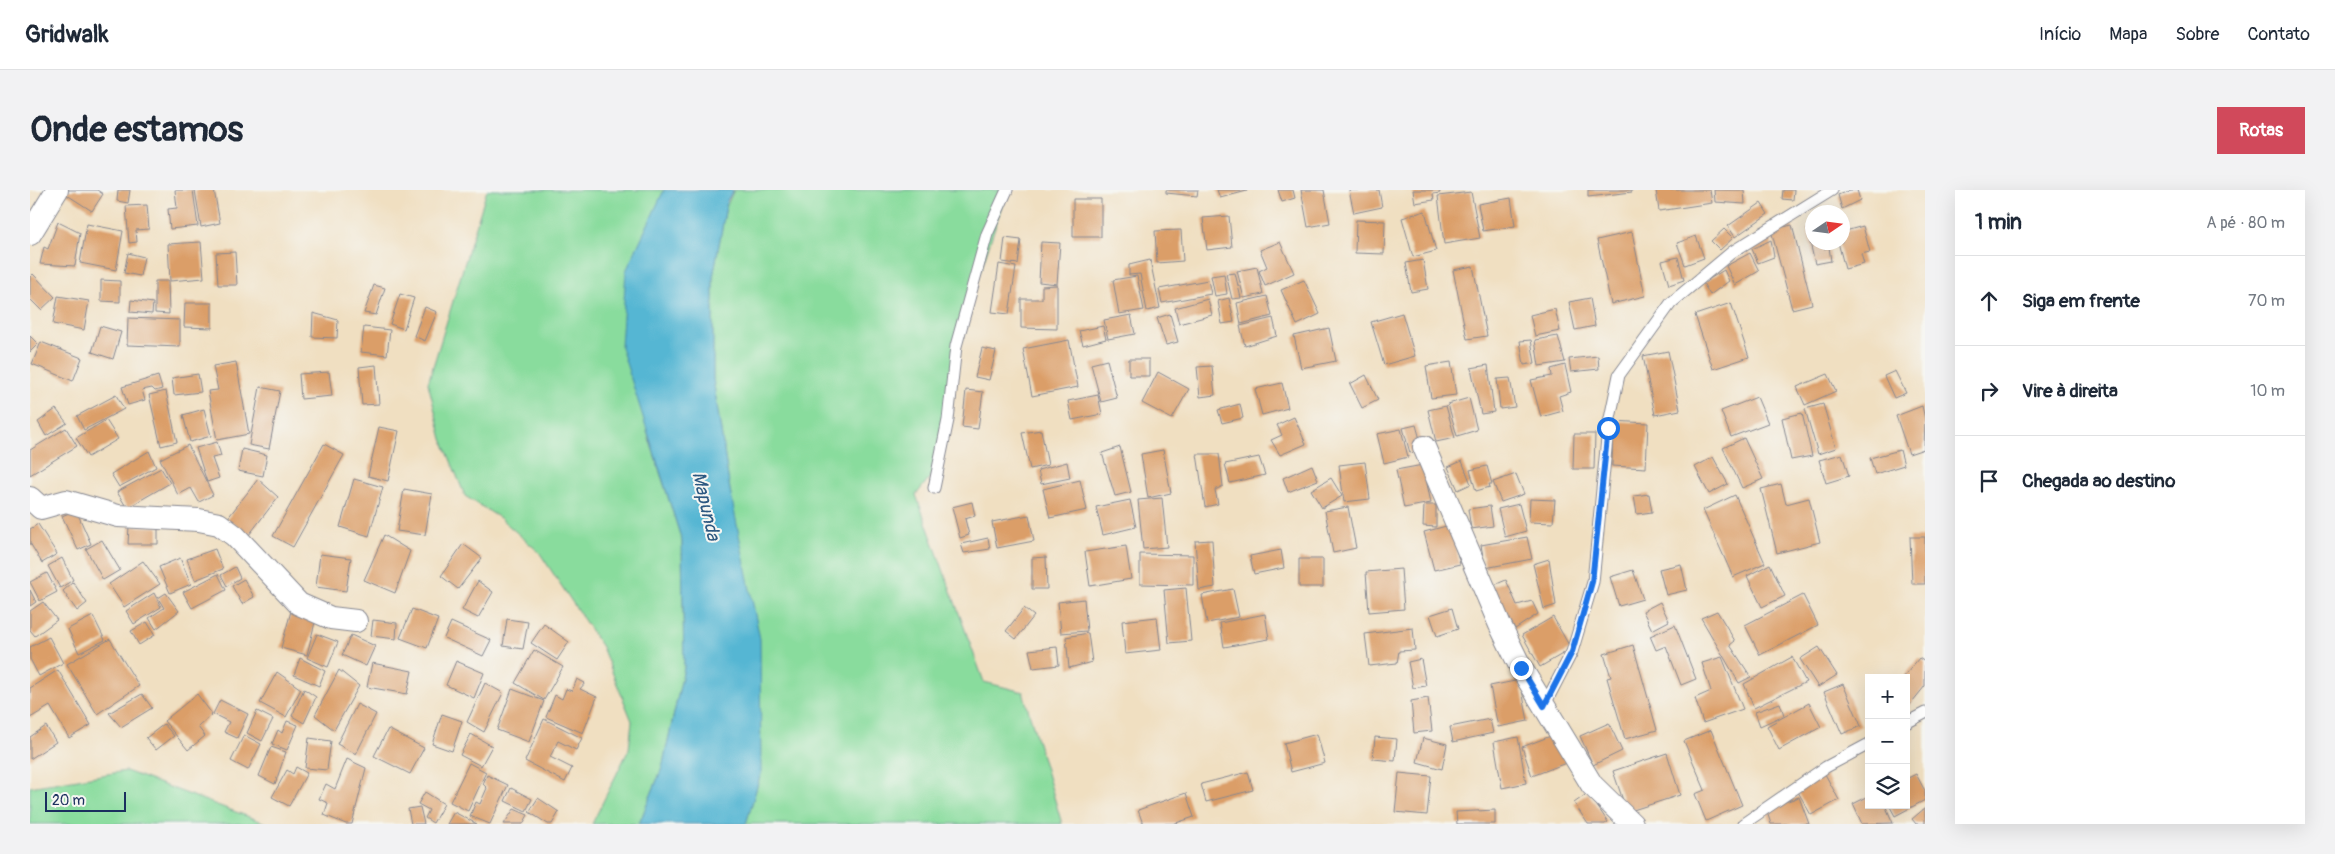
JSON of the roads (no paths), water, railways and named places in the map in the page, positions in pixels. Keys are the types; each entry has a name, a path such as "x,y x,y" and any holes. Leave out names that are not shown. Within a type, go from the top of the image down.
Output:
{"street":[{"path":"30,234 57,190"},
{"path":"1424,447 1500,625 1521,668 1592,785 1632,824"},
{"path":"30,498 41,508 66,501 118,516 199,520 219,524 235,536 299,604 331,618 356,621"}],"lane":[{"path":"934,488 948,420 956,346 987,234 1007,190"},
{"path":"1544,706 1572,652 1592,582 1608,428 1619,376 1671,303 1732,252 1832,190"},
{"path":"1910,721 1925,713"},
{"path":"1743,824 1826,767 1865,746"}],"water":[{"name":"Mapunda","path":"664,190 733,190 727,201 713,277 713,379 730,490 760,639 761,773 746,824 639,824 662,768 684,668 682,541 621,347 626,271"}]}
